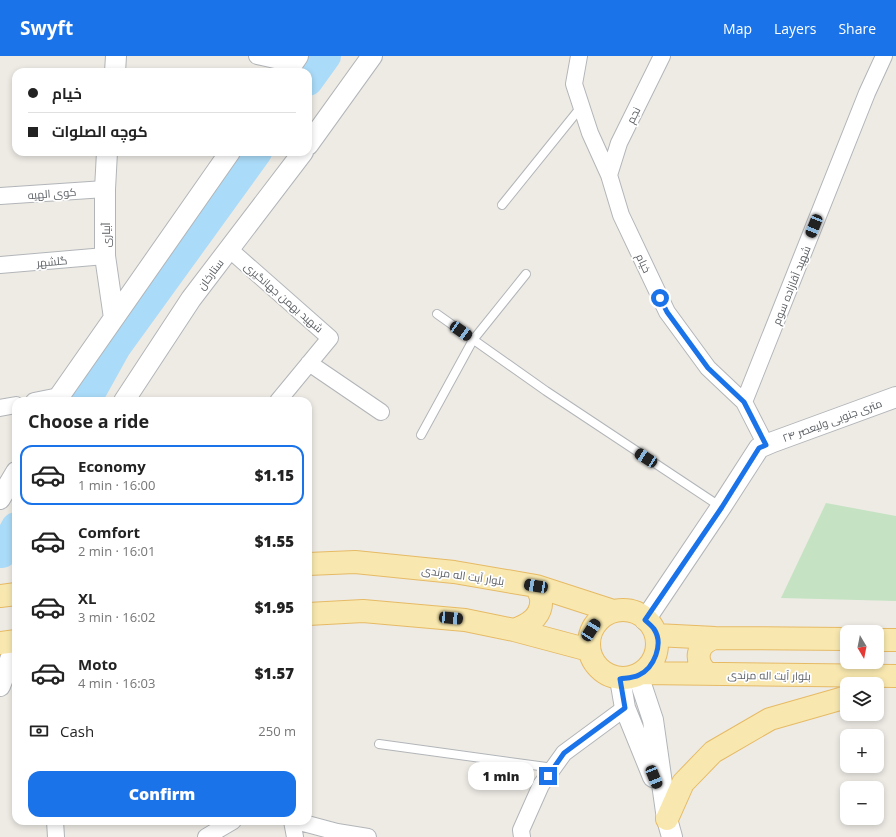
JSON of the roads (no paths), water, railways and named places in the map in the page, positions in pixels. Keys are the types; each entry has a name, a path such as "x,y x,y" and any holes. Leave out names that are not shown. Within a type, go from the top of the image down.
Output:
{"main road":[{"name":"بلوار آیت اله مرندی","path":"312,564 355,562 454,572 536,586 614,611"},
{"path":"514,630 525,626 536,618 540,607 541,598 536,586"},
{"path":"624,610 634,612 644,616 651,627 658,645 656,655 651,664 634,676 609,676 599,670 592,660 589,650 591,630 604,615 614,611 624,610"},
{"path":"312,614 370,611 465,620 514,630 589,650"},
{"path":"651,627 715,638 840,639"},
{"path":"710,674 701,667 698,656 705,642 715,638"},
{"path":"884,640 896,640"},
{"path":"0,643 12,642"},
{"name":"بلوار آیت اله مرندی","path":"634,676 710,674 896,676"},
{"path":"884,685 896,681"},
{"path":"668,820 682,783 713,752 770,719 840,699"}],"street":[{"path":"114,68 116,56"},
{"path":"257,56 293,64"},
{"path":"312,139 372,56"},
{"name":"خیام","path":"579,56 574,84 581,107 590,133 609,175 622,215 667,312 708,368 744,402 766,445"},
{"name":"نجم","path":"609,175 619,143 662,56"},
{"name":"شهید آقازاده سوم","path":"744,402 864,100 884,56"},
{"name":"آبیاری","path":"107,156 105,256 114,318"},
{"path":"58,397 227,156"},
{"name":"ستارخان","path":"127,397 191,299 300,156"},
{"name":"کوی الهیه","path":"0,196 105,189"},
{"name":"شهید بهمن جهانگیری","path":"229,249 330,338 281,397"},
{"name":"گلشهر","path":"0,265 105,256"},
{"path":"309,363 381,412"},
{"name":"۲۴ متری جنوبی ولیعصر","path":"651,627 722,507 759,448 896,397"},
{"path":"0,408 12,406"},
{"path":"0,499 12,479"},
{"path":"0,686 12,653"},
{"path":"634,676 625,708 668,820"},
{"path":"634,676 653,720 668,820"},
{"path":"522,837 521,830 541,785 564,753 625,708"},
{"path":"55,825 56,837"},
{"path":"206,837 226,825"},
{"path":"293,825 295,837"},
{"path":"311,825 337,832 368,837"}],"lane":[{"path":"502,205 581,107"},
{"path":"421,434 472,340 526,274"},
{"path":"437,314 546,391 722,507"},
{"path":"379,744 554,768"}],"waterway":[{"path":"312,75 326,56"},
{"path":"88,397 116,347 254,156"},
{"path":"2,553 12,534"}]}
